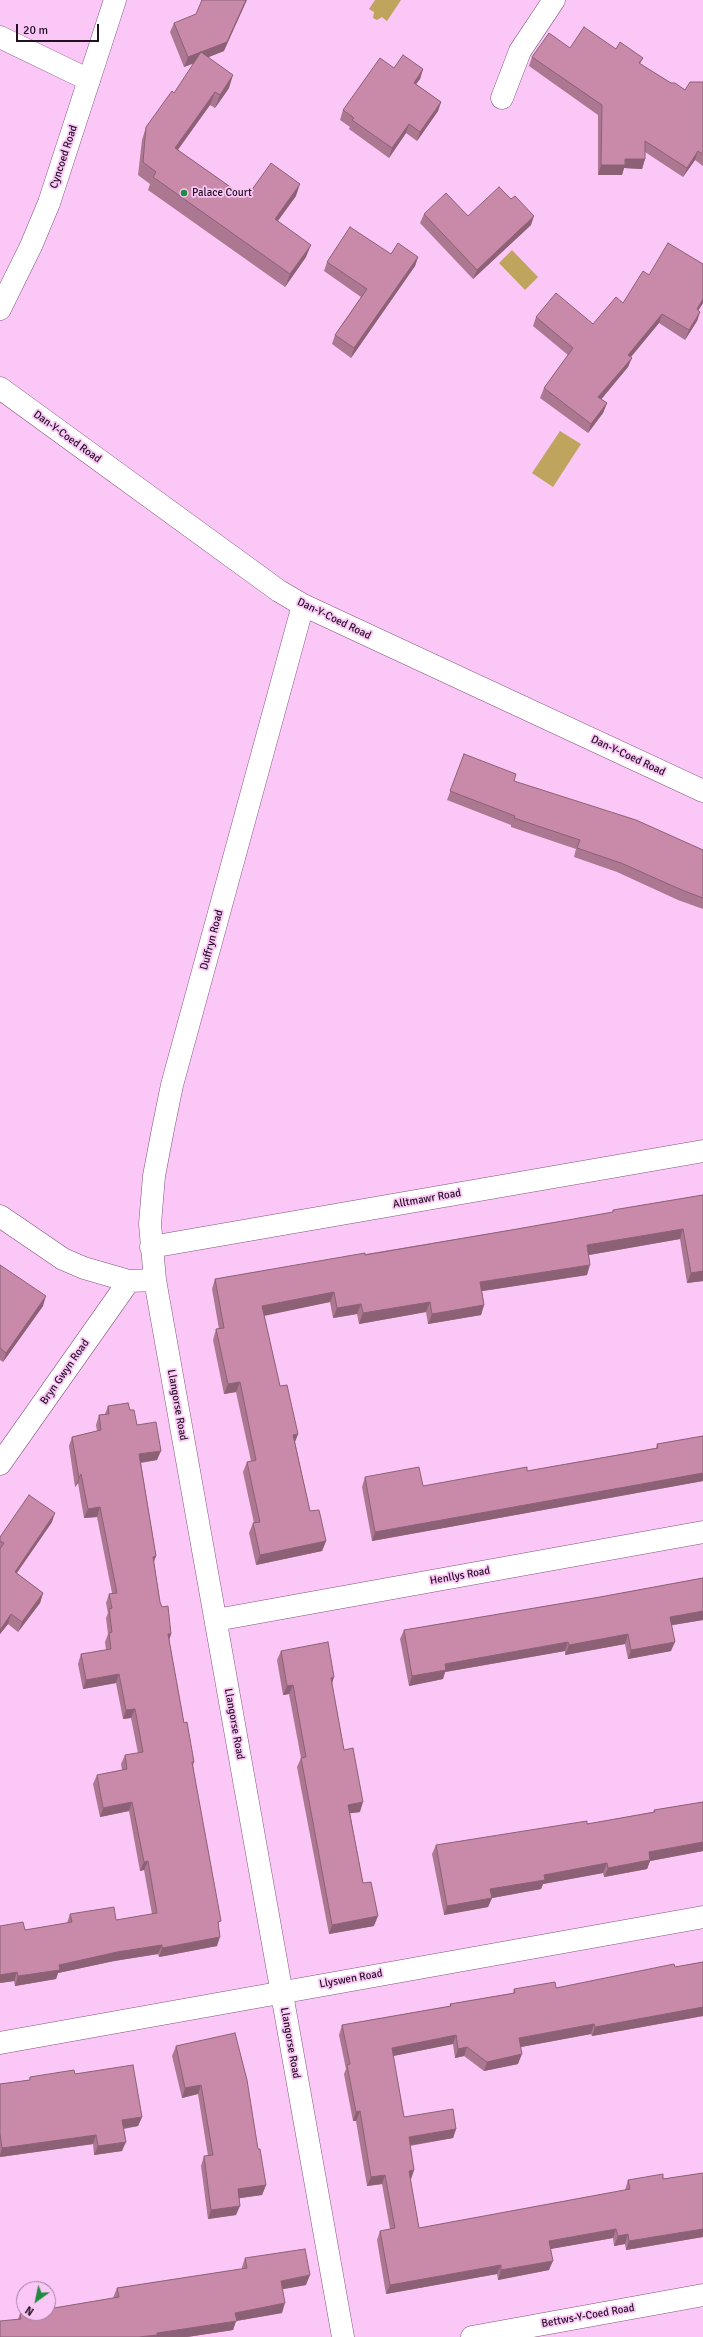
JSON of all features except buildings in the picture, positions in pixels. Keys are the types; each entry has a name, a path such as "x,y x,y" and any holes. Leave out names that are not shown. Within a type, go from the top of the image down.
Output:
{"street":[{"name":"Cyncoed Road","path":"0,309 31,246 49,203 115,0"},
{"path":"502,98 520,51 554,0"},
{"path":"0,37 89,80"},
{"name":"Dan-Y-Coed Road","path":"0,388 279,591 303,605 703,790"},
{"name":"Duffryn Road","path":"155,1280 150,1224 154,1176 172,1085 303,605"},
{"name":"Alltmawr Road","path":"151,1247 703,1151"},
{"path":"0,1216 64,1259 84,1268 129,1281 155,1280"},
{"name":"Llangorse Road","path":"155,1280 343,2337"},
{"name":"Bryn Gwyn Road","path":"0,1464 129,1281"},
{"name":"Henllys Road","path":"216,1620 703,1532"},
{"name":"Llyswen Road","path":"0,2043 281,1991 703,1917"},
{"name":"Bettws-Y-Coed Road","path":"472,2337 703,2295"}],"shaded area":[{"path":"375,0 401,0 387,21 382,17 377,20 373,18 374,12 369,9"},
{"path":"512,250 538,277 525,290 499,263"},
{"path":"560,431 581,444 553,487 532,473"}],"place":[{"name":"Palace Court","path":"184,193"}]}
